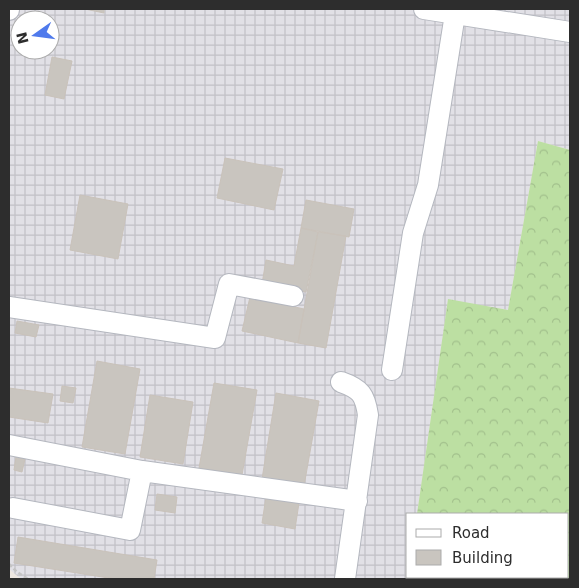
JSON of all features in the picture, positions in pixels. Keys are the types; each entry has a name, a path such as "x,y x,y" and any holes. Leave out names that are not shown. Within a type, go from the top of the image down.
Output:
{"lane":[{"path":"424,9 570,32"},
{"path":"392,370 413,233 428,185 455,14"},
{"path":"9,307 215,338 228,284 293,296"},
{"path":"341,382 360,392 366,402 368,415 345,579"},
{"path":"9,445 142,472 357,501"},
{"path":"13,508 130,530 142,472"}],"path":[{"path":"9,564 16,572 28,579"}],"shaded area":[{"path":"9,9 570,9 570,150 538,141 508,310 448,300 417,513 406,513 406,578 408,579 21,579 9,569"}],"green space":[{"path":"538,141 570,150 570,579 408,579 569,578 569,513 417,513 448,299 508,310"}],"building":[{"path":"85,9 104,9 104,13"},
{"path":"60,59 72,61 64,99 45,95 51,60"},
{"path":"225,158 283,169 274,210 217,198"},
{"path":"80,195 128,204 118,259 70,250"},
{"path":"306,200 354,209 349,237 301,228"},
{"path":"301,228 318,232 306,292 262,284 266,260 294,266"},
{"path":"318,232 346,236 326,348 298,343"},
{"path":"250,297 304,309 298,343 242,331"},
{"path":"17,321 39,325 36,337 15,333"},
{"path":"97,361 140,369 125,454 82,447"},
{"path":"214,383 257,390 242,475 199,468"},
{"path":"62,386 76,388 73,403 60,401"},
{"path":"9,388 53,394 48,423 9,417"},
{"path":"276,393 319,401 304,486 262,479"},
{"path":"150,395 193,402 183,464 140,457"},
{"path":"16,457 25,459 22,472 14,470"},
{"path":"157,494 177,497 175,513 155,510"},
{"path":"266,497 299,503 295,529 262,523"},
{"path":"18,537 157,560 154,579 115,579 14,563"}]}
